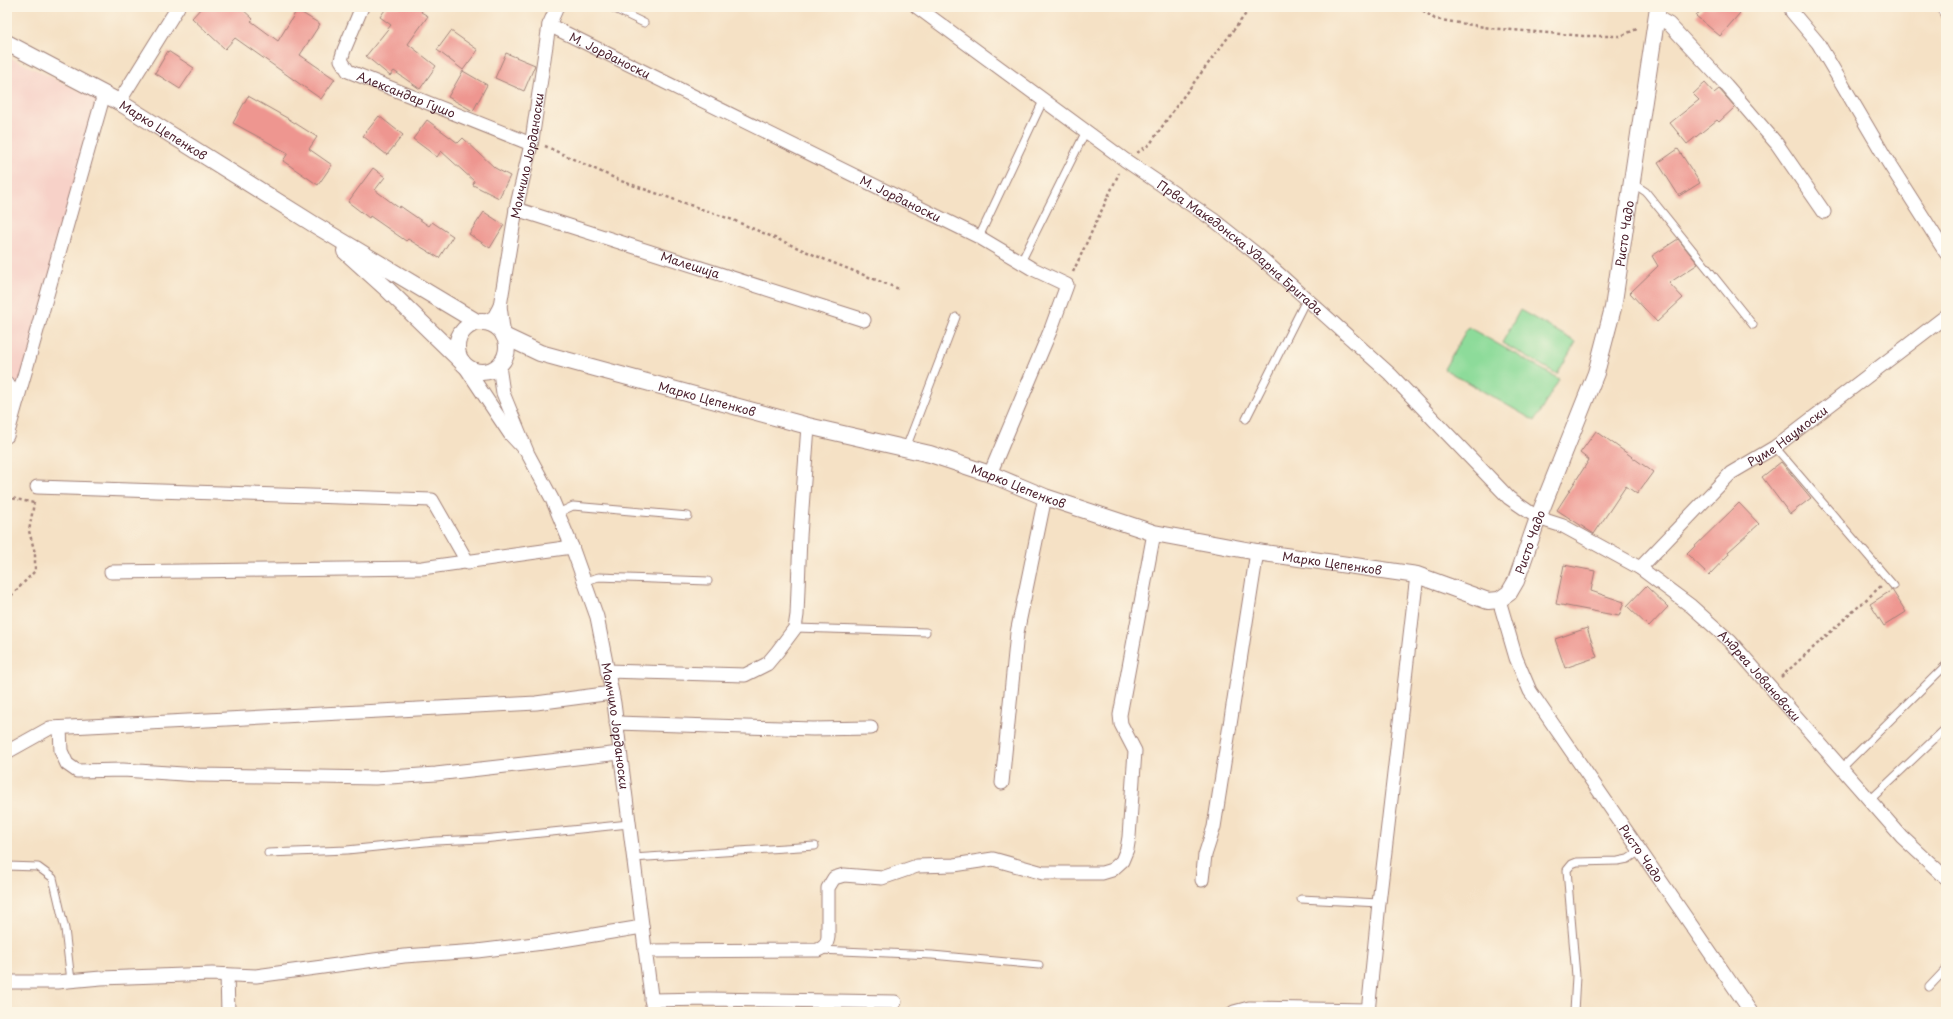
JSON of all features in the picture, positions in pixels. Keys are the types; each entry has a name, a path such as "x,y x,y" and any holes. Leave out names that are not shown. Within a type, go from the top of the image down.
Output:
{"street":[{"path":"119,102 178,7"},
{"name":"Александар Гушо","path":"362,7 341,60 348,71 532,142"},
{"name":"Момчило Јорданоски","path":"500,306 516,209 532,142 549,25 557,7"},
{"name":"Прва Македонска Ударна Бригада","path":"917,7 1043,101 1214,221 1307,298 1390,374 1509,498 1538,518"},
{"path":"1942,7 1946,12"},
{"path":"1792,12 1818,43 1888,162 1946,253"},
{"path":"1656,17 1670,24 1777,144 1824,212"},
{"name":"Ристо Чадо","path":"1656,17 1630,182 1613,308 1596,373 1538,518 1516,581 1509,593 1499,600 1516,658 1530,691 1751,1012"},
{"name":"М. Јорданоски","path":"549,25 979,237 1021,262 1067,285"},
{"name":"Марко Цепенков","path":"7,42 119,102 315,225"},
{"path":"7,436 104,94"},
{"name":"Малешија","path":"516,209 864,320"},
{"path":"315,225 481,322 500,329 507,344 501,363 503,393 528,454"},
{"path":"315,225 386,288 468,368 479,372 492,370 501,363 519,354 540,353"},
{"path":"990,474 1051,329 1067,285"},
{"path":"500,306 494,317 468,325 458,338 458,355 510,434 528,454"},
{"path":"500,306 504,336"},
{"name":"Руме Наумоски","path":"1640,568 1730,473 1775,447 1946,316"},
{"path":"504,336 540,353"},
{"name":"Марко Цепенков","path":"540,353 808,426 906,449 990,474 1045,496 1154,533 1257,552 1417,575 1483,599 1499,600"},
{"path":"7,383 18,399"},
{"path":"607,671 745,675 766,664 778,652 795,628 808,426"},
{"name":"Момчило Јорданоски","path":"528,454 558,513 597,617 612,693 651,1009"},
{"path":"37,487 432,500 468,562"},
{"path":"1002,783 1017,633 1045,496"},
{"name":"Андреа Јовановски","path":"1538,518 1563,526 1640,568 1691,606 1730,641 1902,837 1946,878"},
{"path":"645,951 818,950 824,947 827,943 828,888 834,878 838,876 844,875 882,878 917,866 954,865 993,859 1043,872 1102,873 1112,870 1122,861 1127,849 1129,837 1135,757 1131,740 1121,724 1120,715 1154,533"},
{"path":"111,572 422,568 572,547"},
{"path":"1202,880 1205,855 1214,828 1257,552"},
{"path":"1234,1012 1249,1008 1368,1011 1417,575"},
{"path":"7,752 50,728 536,703 612,693"},
{"path":"616,723 813,729 871,728"},
{"path":"60,728 61,751 67,764 77,771 123,770 205,775 375,778 444,773 620,753"},
{"path":"7,982 71,981 101,978 227,975 256,976 404,956 477,951 552,942 642,927"},
{"path":"227,975 228,1012"},
{"path":"651,1009 709,999 895,1002"}],"lane":[{"path":"611,7 644,23"},
{"path":"979,237 1043,101"},
{"path":"1021,262 1086,131"},
{"path":"1630,182 1646,192 1753,325"},
{"path":"1246,419 1307,298"},
{"path":"906,449 956,317"},
{"path":"1775,447 1894,586"},
{"path":"558,513 573,506 688,516"},
{"path":"584,581 599,577 708,581"},
{"path":"795,628 926,632"},
{"path":"1842,768 1946,665"},
{"path":"1870,800 1946,728"},
{"path":"268,853 347,850 436,841 483,839 629,824"},
{"path":"633,858 815,846"},
{"path":"1574,1012 1576,976 1567,870 1572,864 1577,862 1618,861 1628,859 1640,851"},
{"path":"7,866 38,867 53,878 65,929 71,981"},
{"path":"1301,899 1379,903"},
{"path":"818,950 932,955 1039,965"},
{"path":"1929,987 1946,969"}],"path":[{"path":"1067,285 1125,160 1150,144 1180,101 1251,7"},
{"path":"1418,7 1435,19 1451,23 1584,36 1621,36 1643,26 1656,17"},
{"path":"532,142 621,181 733,220 826,260 899,289"},
{"path":"7,600 35,572 35,553 29,531 34,503"},
{"path":"1770,687 1888,579"}],"shaded area":[{"path":"7,56 99,100 7,439"}],"green space":[{"path":"1520,310 1576,342 1557,374 1502,343"},
{"path":"1468,327 1559,379 1535,421 1444,369"}],"building":[{"path":"202,7 240,7 253,19 251,21 278,41 297,10 320,24 300,55 335,79 321,99 235,38 225,49 192,18"},
{"path":"387,7 424,7 421,12 428,16 408,44 436,66 420,89 394,71 390,76 366,56 391,25 380,17"},
{"path":"1704,7 1733,7 1740,13 1720,36 1696,16"},
{"path":"451,31 478,50 463,70 437,50"},
{"path":"168,51 194,68 180,89 155,73"},
{"path":"506,53 535,65 524,91 495,78"},
{"path":"463,71 487,85 473,111 448,97"},
{"path":"1705,83 1714,93 1719,89 1735,107 1719,122 1717,120 1687,144 1670,123 1699,100 1693,94"},
{"path":"248,96 317,137 309,149 332,165 318,185 283,161 288,153 233,123"},
{"path":"379,116 403,135 387,155 363,136"},
{"path":"427,120 458,143 463,138 495,168 510,176 499,198 473,185 474,181 441,151 437,157 413,139"},
{"path":"1678,149 1700,183 1679,196 1658,163"},
{"path":"373,168 385,177 375,190 399,208 400,206 429,226 432,222 453,236 439,258 408,239 406,241 370,216 369,218 348,202"},
{"path":"484,212 504,225 490,248 469,234"},
{"path":"1678,239 1698,264 1669,283 1683,298 1657,322 1630,293 1658,266 1652,256"},
{"path":"1596,431 1653,472 1637,494 1626,486 1594,534 1557,510 1589,460 1580,453"},
{"path":"1781,462 1811,498 1790,514 1762,477"},
{"path":"1739,503 1759,524 1728,552 1729,554 1709,575 1687,554"},
{"path":"1564,565 1595,571 1591,591 1624,602 1619,616 1556,604"},
{"path":"1646,586 1668,607 1649,627 1627,606"},
{"path":"1892,590 1906,612 1884,626 1870,604"},
{"path":"1587,628 1597,657 1565,668 1555,639"}]}
